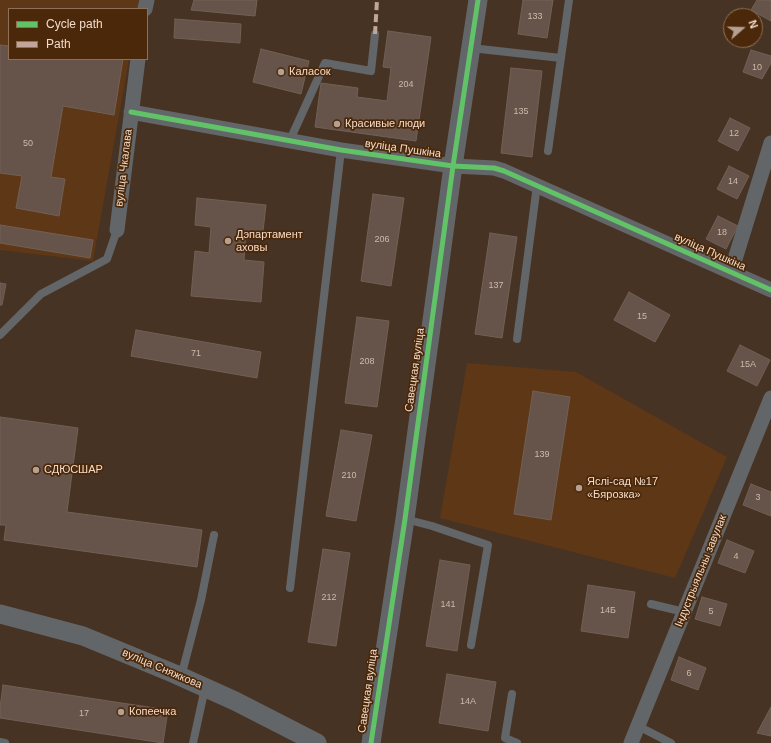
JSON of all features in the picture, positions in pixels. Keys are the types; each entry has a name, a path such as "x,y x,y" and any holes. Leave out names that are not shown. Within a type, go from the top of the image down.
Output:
{"street":[{"name":"Савецкая вуліца","path":"371,743 405,519 453,166 478,0"},
{"name":"вуліца Чкалава","path":"117,230 138,60"},
{"name":"вуліца Пушкіна","path":"131,112 341,150 453,166 494,168 504,171 771,290"},
{"path":"731,272 771,143"},
{"name":"Індустрыяльны завулак","path":"631,743 771,398"},
{"name":"вуліца Сняжкова","path":"0,614 83,636 235,701 317,743"}],"lane":[{"path":"548,151 569,0"},
{"path":"290,140 325,63 371,71 375,34"},
{"path":"471,48 561,58"},
{"path":"290,588 341,150"},
{"path":"517,339 537,186"},
{"path":"0,335 41,294 107,259 117,230"},
{"path":"405,519 432,526 488,545 471,645"},
{"path":"181,677 201,600 214,535"},
{"path":"652,604 684,612"},
{"path":"193,743 205,688"},
{"path":"512,694 505,738 517,743"},
{"path":"638,726 671,743"},
{"path":"0,742 5,743"}],"shaded area":[{"path":"0,0 139,0 138,8 8,8 8,60 129,60 93,261 0,250"},
{"name":"Яслі-сад №17 «Бярозка»","path":"467,363 576,372 727,457 675,578 440,518"}],"building":[{"path":"194,0 257,0 255,16 191,10"},
{"path":"523,0 553,0 547,38 518,34"},
{"path":"757,0 771,0 771,21 763,17 763,8 752,8"},
{"path":"175,19 241,24 240,43 174,38"},
{"path":"388,31 431,37 416,141 315,127 321,83 358,88 357,97 387,101 391,68 383,67"},
{"path":"0,45 8,46 8,60 123,60 114,115 63,106 51,177 65,179 59,216 16,208 22,176 0,173"},
{"name":"Каласок","path":"261,49 309,61 301,94 253,82"},
{"path":"751,50 771,56 771,63 762,79 743,72"},
{"path":"511,68 542,71 532,157 501,153"},
{"path":"730,118 750,128 738,151 718,141"},
{"path":"729,166 749,176 737,199 717,189"},
{"path":"373,194 404,198 391,286 361,281"},
{"name":"Дэпартамент аховы","path":"197,198 266,205 263,231 246,230 244,260 264,262 261,302 191,296 195,251 209,253 211,227 195,225"},
{"path":"718,216 738,226 726,249 706,239"},
{"path":"0,225 93,240 90,258 0,243"},
{"path":"490,233 517,237 502,338 475,334"},
{"path":"0,283 6,284 2,305 0,305"},
{"path":"629,292 670,315 655,342 614,320"},
{"path":"357,317 389,321 377,407 345,403"},
{"path":"136,330 261,352 257,378 131,356"},
{"path":"740,345 770,360 757,386 727,371"},
{"path":"533,391 570,397 551,520 514,514"},
{"name":"СДЮСШАР","path":"0,417 78,428 67,512 202,530 197,567 4,540 6,525 0,525"},
{"path":"341,430 372,435 356,521 326,516"},
{"path":"751,484 771,492 771,516 743,505"},
{"path":"727,540 754,551 745,573 718,563"},
{"path":"323,549 350,553 336,646 308,642"},
{"path":"440,560 470,565 457,651 426,646"},
{"path":"588,585 635,592 628,638 581,631"},
{"path":"702,597 727,604 720,626 695,619"},
{"path":"679,657 706,668 698,690 671,680"},
{"path":"447,674 496,682 488,731 439,723"},
{"path":"3,685 168,710 163,743 0,718"},
{"path":"771,707 771,736 757,733"}],"marked path":[{"path":"375,34 377,0"}],"cycle path":[{"path":"371,743 405,519 453,166 478,0"},
{"path":"131,112 341,150 453,166 494,168 504,171 771,290"}],"place":[{"name":"Каласок","path":"281,72"},
{"name":"Красивые люди","path":"337,124"},
{"name":"Дэпартамент аховы","path":"228,241"},
{"name":"СДЮСШАР","path":"36,470"},
{"name":"Яслі-сад №17 «Бярозка»","path":"579,488"},
{"name":"Копеечка","path":"121,712"}]}
